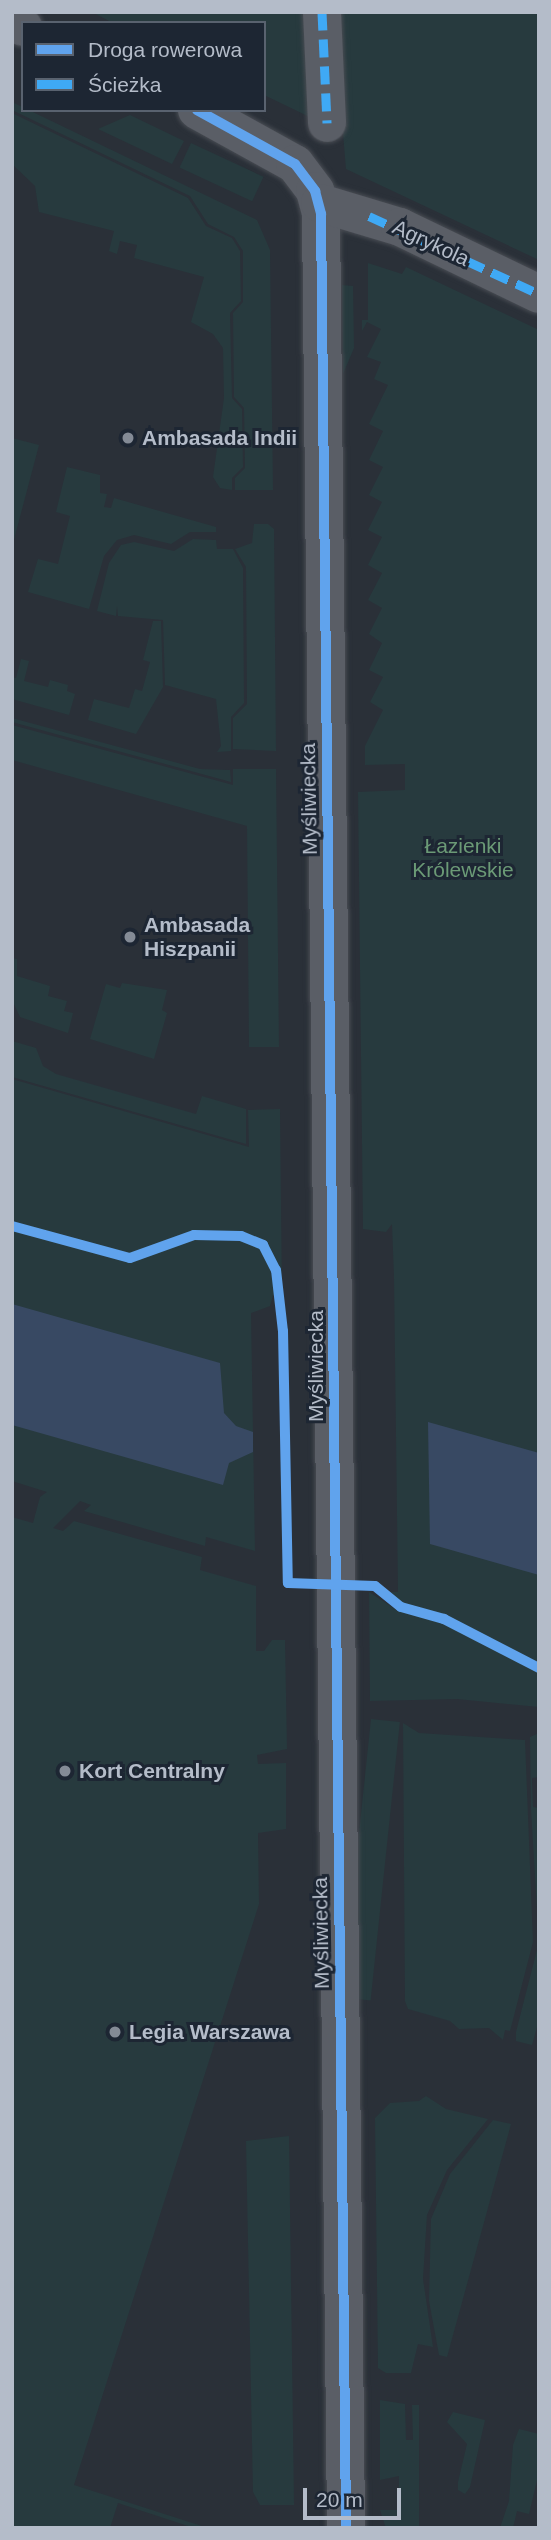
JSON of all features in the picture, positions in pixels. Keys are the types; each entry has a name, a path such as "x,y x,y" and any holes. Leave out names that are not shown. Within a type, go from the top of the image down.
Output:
{"street":[{"path":"322,12 327,123"},
{"path":"201,112 284,154 303,172 320,203"},
{"name":"Agrykola","path":"320,203 369,216 539,294"},
{"name":"Myśliwiecka","path":"320,203 334,1111 346,2528"}],"green space":[{"path":"92,12 539,12 539,260 346,169 343,133 266,96 266,21 109,21"},
{"path":"12,102 21,106 21,112 33,112 257,220 270,250 273,490 235,490 235,478 245,468 244,408 234,397 233,313 243,302 243,251 234,237 208,224 190,196 12,110"},
{"path":"12,113 188,198 206,226 232,238 240,251 241,301 230,313 232,398 242,409 243,467 232,478 232,490 220,488 213,477 224,398 223,348 213,334 191,322 204,277 134,258 137,245 120,241 117,254 109,251 114,231 39,212 35,186 12,164"},
{"path":"130,115 184,141 172,164 98,129"},
{"path":"191,143 264,177 252,201 180,167"},
{"name":"Łazienki Królewskie","path":"368,263 402,274 406,267 539,330 539,1707 457,1699 370,1701 369,1592 398,1611 398,1600 391,1592 398,1592 394,1277 392,1224 386,1232 363,1229 358,792 405,790 405,764 365,765 365,746 383,710 370,702 383,677 369,670 382,643 369,634 382,608 368,600 382,573 368,565 382,537 368,530 382,502 369,495 383,467 369,460 383,431 369,424 388,385 374,379 381,362 367,357 381,329 367,322 362,331 362,320 368,320"},
{"path":"342,285 353,286 354,348 343,374"},
{"path":"12,438 39,445 12,547"},
{"path":"67,467 100,475 100,493 107,494 104,507 111,508 114,498 216,527 216,532 190,532 171,544 134,535 117,540 104,556 89,609 28,592 38,559 58,564 70,516 56,512"},
{"path":"254,524 268,524 274,529 276,751 233,749 233,718 247,704 246,567 235,549 252,543"},
{"path":"193,539 216,540 217,549 233,549 243,568 244,703 231,717 231,751 217,752 221,746 216,699 165,685 163,620 118,616 117,606 116,616 97,611 109,563 121,545 134,542 174,551"},
{"path":"153,621 161,621 163,687 136,734 88,720 94,699 129,708 135,689 142,691 150,662 143,660"},
{"path":"21,659 29,661 24,681 48,687 50,680 68,685 67,691 75,694 69,715 12,699 12,677 16,678"},
{"path":"12,718 200,769 230,770 231,782 12,722"},
{"path":"12,725 233,785 233,769 276,769 279,1047 249,1047 247,826 12,760"},
{"path":"12,958 17,959 17,976 50,986 48,996 67,1001 64,1011 73,1013 68,1033 20,1017 12,1000"},
{"path":"122,983 167,990 162,1010 167,1013 154,1059 90,1039 106,984 120,988"},
{"path":"12,1041 36,1048 43,1066 56,1074 196,1114 202,1096 246,1109 246,1144 12,1077"},
{"name":"Legia Warszawa","path":"12,1079 249,1147 248,1110 280,1109 282,1295 273,1295 270,1306 251,1313 255,1551 206,1537 205,1546 84,1511 91,1505 80,1501 53,1528 63,1531 74,1521 202,1557 200,1570 256,1586 256,1651 264,1651 272,1640 285,1640 287,1749 257,1755 258,1764 286,1763 286,1829 258,1833 259,1904 74,2485 208,2528 194,2528 118,2503 110,2528 12,2528 12,1517 33,1523 40,1497 47,1492 12,1481"},
{"path":"371,1719 400,1722 371,2000 342,1997"},
{"path":"403,1723 419,1733 525,1740 533,1942 510,2031 505,2030 503,2040 489,2028 459,2029 450,2021 408,2009 405,2001"},
{"path":"539,1733 539,1777 532,1778 533,1807 539,1808 539,1942 531,1810 530,1737"},
{"path":"539,1942 539,2020 532,2045 516,2041 516,2032"},
{"path":"426,2096 446,2109 488,2119 447,2170 427,2215 423,2279 433,2347 418,2344 411,2373 386,2373 378,2368 375,2118 390,2103 419,2101"},
{"path":"493,2120 511,2124 447,2357 439,2355 429,2301 431,2219 450,2174"},
{"path":"289,2136 294,2505 260,2505 253,2492 246,2141"},
{"path":"380,2400 405,2404 406,2440 413,2440 412,2405 419,2405 419,2528 386,2528 380,2510 399,2510 399,2476 380,2480"},
{"path":"453,2412 485,2420 470,2487 465,2494 458,2490 458,2482 467,2444 447,2422"},
{"path":"519,2429 539,2434 539,2472 529,2514 517,2511 513,2528 500,2528 509,2501 513,2445"}],"water":[{"path":"12,1304 220,1363 224,1413 236,1426 253,1432 253,1452 229,1463 223,1485 12,1425"},
{"path":"428,1422 539,1453 539,1575 430,1544"}],"marked path":[{"path":"322,12 327,123"},
{"path":"369,216 539,294"}],"cycle path":[{"path":"201,112 295,164 315,191 321,214 346,2528"},
{"path":"12,1226 130,1258 194,1235 241,1236 263,1245 276,1270 283,1331 288,1583 375,1586 401,1607 444,1619 539,1668"}],"place":[{"name":"Ambasada Indii","path":"128,438"},
{"name":"Ambasada Hiszpanii","path":"130,937"},
{"name":"Kort Centralny","path":"65,1771"},
{"name":"Legia Warszawa","path":"115,2032"}]}
